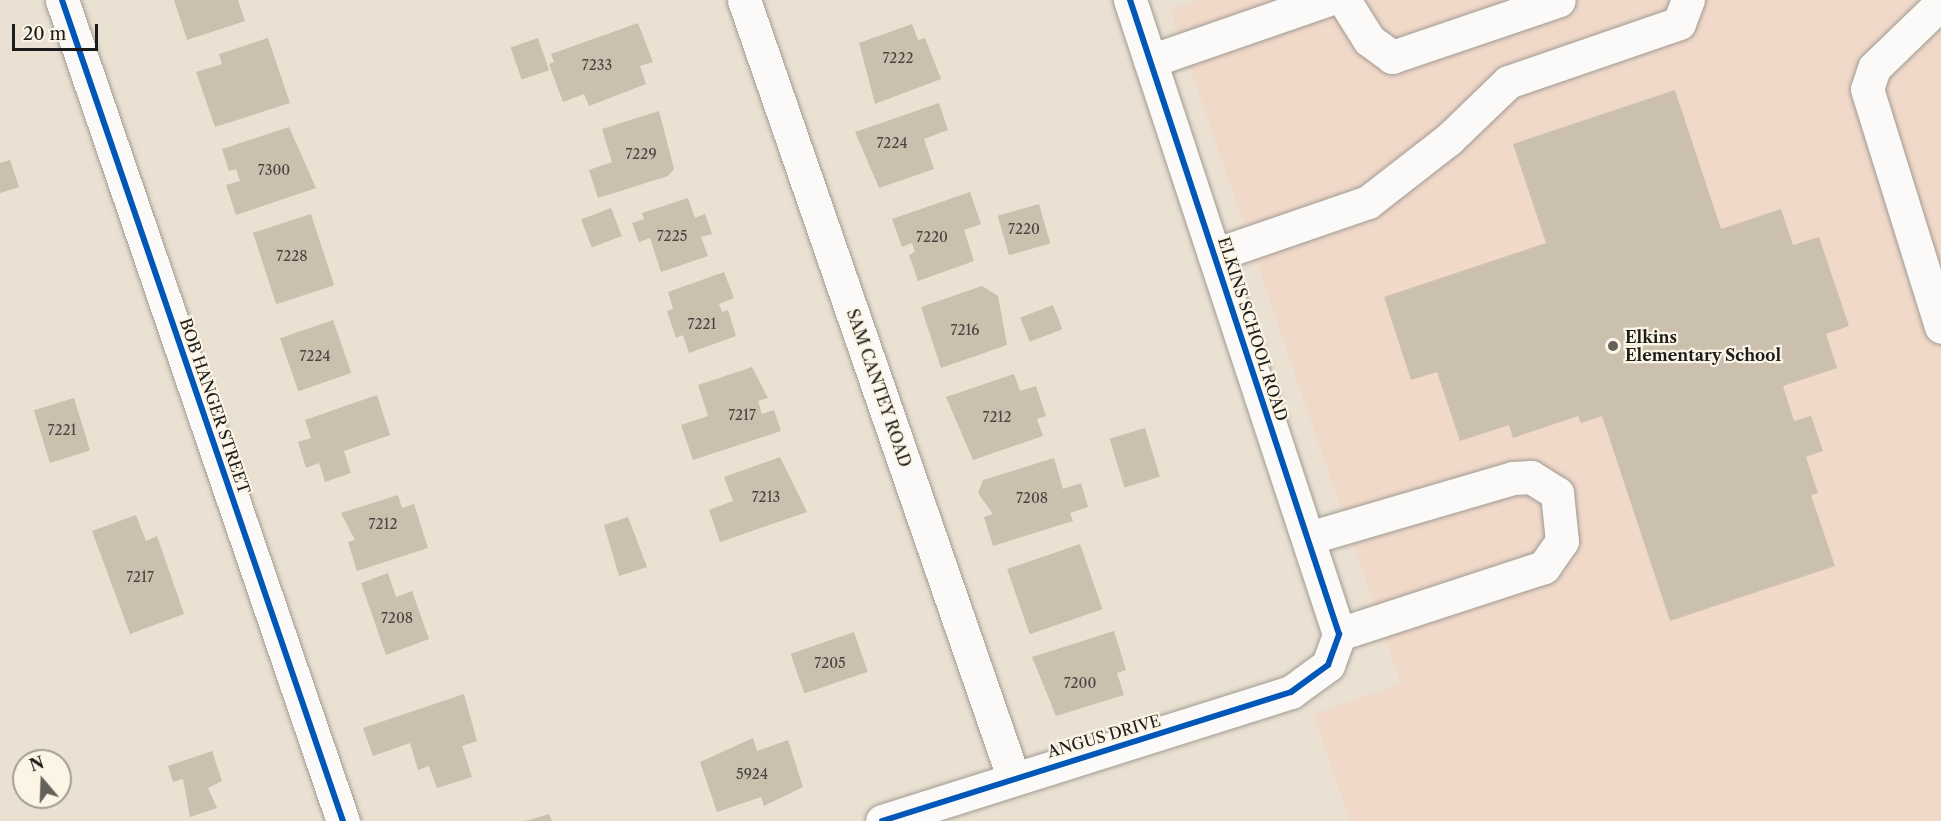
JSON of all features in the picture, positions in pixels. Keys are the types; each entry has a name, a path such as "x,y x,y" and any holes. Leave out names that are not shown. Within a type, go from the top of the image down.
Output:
{"street":[{"name":"BOB HANGER STREET","path":"62,0 343,821"},
{"name":"SAM CANTEY ROAD","path":"744,0 1013,777"},
{"name":"ELKINS SCHOOL ROAD","path":"1130,0 1339,634"},
{"path":"1150,61 1326,0"},
{"path":"1344,0 1369,40 1392,57 1559,0"},
{"path":"1214,255 1368,202 1449,139 1508,82 1679,23 1688,0"},
{"path":"1941,3 1874,68 1867,89 1941,327"},
{"path":"1308,538 1513,478 1531,477 1557,493 1562,541 1544,567 1339,634"},
{"name":"ANGUS DRIVE","path":"882,821 1013,777 1258,704 1291,692 1328,665 1339,634"}],"shaded area":[{"name":"Elkins Elementary School","path":"1196,0 1941,0 1941,821 1350,821 1313,714 1401,684 1170,9"}],"building":[{"path":"174,0 238,0 245,21 187,40"},
{"path":"638,23 653,62 640,66 646,84 589,106 584,94 563,102 549,64 554,62 551,54"},
{"path":"912,24 918,40 925,38 941,79 875,104 859,43"},
{"path":"268,38 290,103 215,127 196,72 222,64 219,54"},
{"path":"538,38 549,70 522,80 511,47"},
{"path":"1675,90 1721,229 1781,209 1793,245 1819,237 1849,326 1826,334 1837,368 1783,386 1794,421 1811,416 1823,451 1806,457 1818,493 1811,495 1835,566 1670,621 1602,416 1581,423 1578,416 1513,438 1509,425 1460,441 1437,372 1411,380 1384,297 1546,243 1513,144"},
{"path":"939,103 948,130 924,139 934,169 879,188 855,132"},
{"path":"659,111 674,169 668,176 598,198 589,170 612,162 602,129"},
{"path":"289,127 316,188 236,215 226,185 240,181 236,169 229,171 222,149"},
{"path":"10,160 19,187 0,193 0,163"},
{"path":"970,192 981,224 964,230 974,261 918,281 909,255 915,252 912,243 902,247 892,219"},
{"path":"688,198 695,218 705,214 712,234 701,237 708,256 661,272 650,238 639,242 632,223 644,219 642,213"},
{"path":"1039,204 1050,243 1009,255 998,216"},
{"path":"611,208 622,236 592,247 581,219"},
{"path":"311,214 334,285 276,304 253,233"},
{"path":"724,272 734,298 719,304 722,312 728,310 736,336 689,353 683,335 676,338 667,311 673,309 668,292"},
{"path":"982,286 998,296 1007,345 941,368 921,307"},
{"path":"1053,305 1062,329 1030,342 1020,318"},
{"path":"333,320 351,373 298,391 280,338"},
{"path":"752,367 768,398 758,401 762,414 774,410 781,431 693,460 681,425 708,416 698,385"},
{"path":"1014,374 1020,391 1036,386 1046,416 1037,419 1043,436 973,460 946,397"},
{"path":"377,395 390,435 344,451 351,473 325,482 319,463 306,468 298,442 311,438 305,420"},
{"path":"74,398 90,451 50,463 34,410"},
{"path":"1145,428 1160,477 1125,488 1110,439"},
{"path":"780,457 807,512 720,542 709,510 733,501 724,477"},
{"path":"1054,458 1063,489 1081,483 1088,507 1070,513 1073,521 993,546 984,517 993,514 978,493 983,480"},
{"path":"398,495 402,508 414,504 428,548 357,571 348,542 355,540 341,513"},
{"path":"136,515 146,541 157,536 184,614 130,634 92,531"},
{"path":"628,517 647,567 619,576 604,525"},
{"path":"1080,544 1102,609 1030,634 1007,569"},
{"path":"388,573 396,597 412,591 429,639 386,655 361,583"},
{"path":"1114,631 1126,670 1117,673 1124,695 1056,716 1032,657"},
{"path":"854,632 868,672 804,694 791,654"},
{"path":"464,694 477,741 462,746 472,777 437,788 429,766 418,770 410,743 373,756 363,728"},
{"path":"753,738 757,751 788,740 803,787 764,806 761,797 717,812 700,762"},
{"path":"212,751 222,781 208,788 217,808 190,817 183,779 173,782 168,766"},
{"path":"549,814 552,821 522,821 529,820"}],"cycle path":[{"path":"62,0 343,821"},
{"path":"882,821 1291,692 1328,665 1339,634 1130,0"}],"place":[{"name":"Elkins Elementary School","path":"1613,346"}]}
